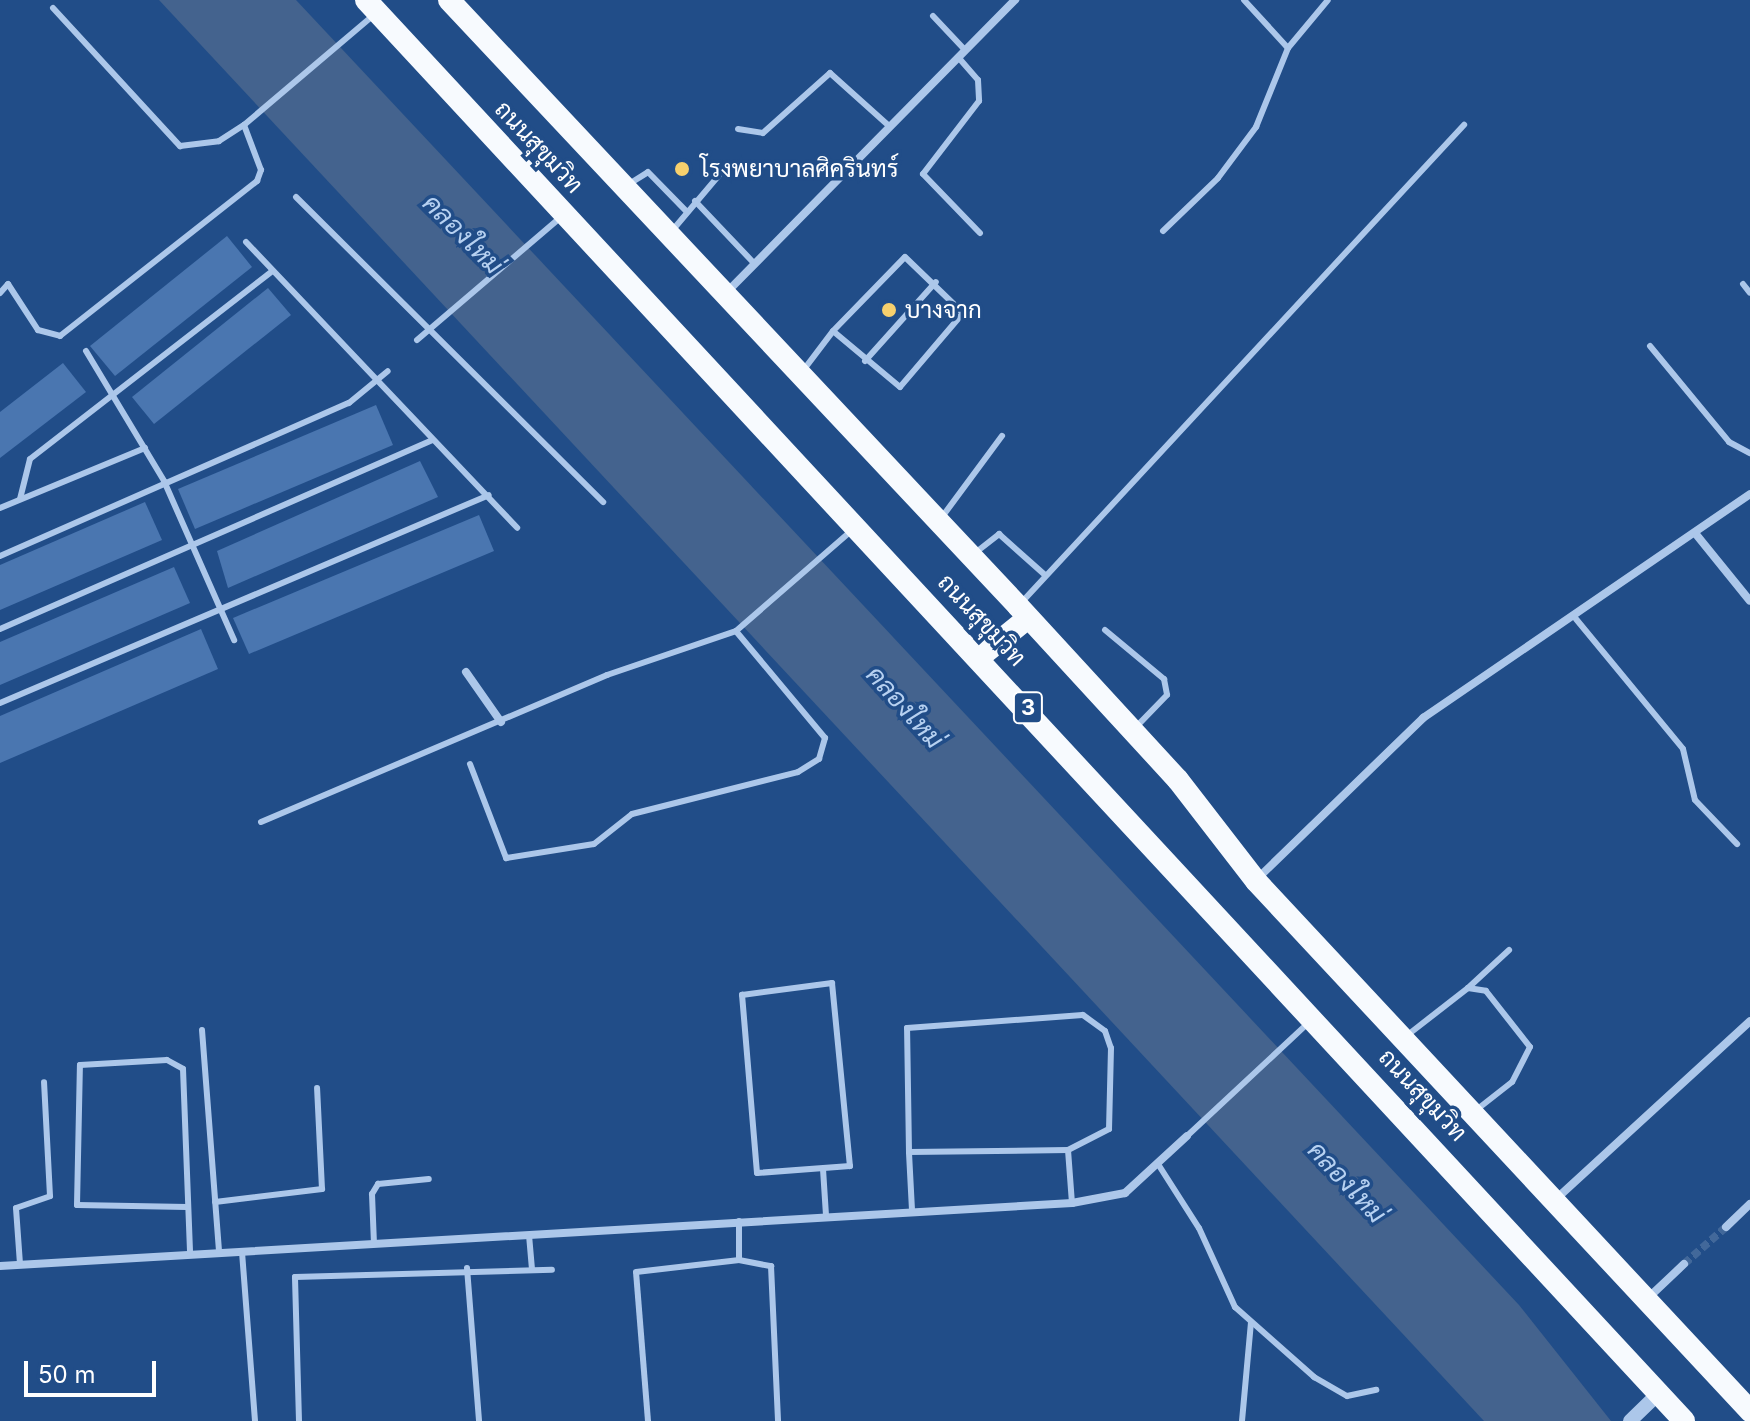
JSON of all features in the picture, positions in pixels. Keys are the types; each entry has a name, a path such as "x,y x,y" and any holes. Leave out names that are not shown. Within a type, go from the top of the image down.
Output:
{"highway":[{"name":"ถนนสุขุมวิท","path":"449,0 1023,612 1131,732 1256,881 1750,1411"},
{"name":"ถนนสุขุมวิท","path":"372,6 1315,1016 1650,1402 1684,1421"},
{"path":"981,656 1023,612"}],"street":[{"path":"724,295 752,261 1015,0"},
{"path":"1256,881 1423,718 1576,619 1750,494"},
{"path":"1695,533 1750,601"},
{"path":"466,672 501,722"},
{"path":"1554,1200 1750,1021"},
{"path":"0,1266 826,1215 1072,1203 1125,1193 1187,1136"},
{"path":"1726,1227 1750,1204"},
{"path":"1647,1299 1684,1264"},
{"path":"1630,1421 1650,1402"}],"lane":[{"path":"1244,0 1288,48"},
{"path":"1163,231 1218,178 1256,127 1288,48 1328,0"},
{"path":"53,8 180,146 219,141 244,125 256,110 350,30 372,6"},
{"path":"933,16 978,80 979,101 923,174 980,233"},
{"path":"738,129 763,133 830,73 889,126"},
{"path":"0,276 38,330 60,336 257,181 244,125"},
{"path":"1023,612 1045,575 1464,125"},
{"path":"669,235 726,167"},
{"path":"626,191 637,173 648,172 686,211"},
{"path":"296,197 432,328 603,502"},
{"path":"695,201 752,261"},
{"path":"417,340 566,213"},
{"path":"246,242 271,272 380,379 517,528"},
{"path":"799,375 833,331 905,257 958,305 961,320 911,379 893,388 833,331"},
{"path":"20,499 30,459 271,272"},
{"path":"865,361 936,282"},
{"path":"0,293 8,284"},
{"path":"1743,284 1750,293"},
{"path":"1650,346 1729,442 1750,453"},
{"path":"86,351 164,481 234,640"},
{"path":"0,556 164,481 349,403 388,371"},
{"path":"937,523 1002,436"},
{"path":"0,629 190,541 433,440"},
{"path":"0,508 145,448"},
{"path":"0,703 219,605 489,495"},
{"path":"261,822 501,722 738,629 857,526"},
{"path":"972,560 999,534 1045,575"},
{"path":"1576,619 1683,749 1695,800 1737,844"},
{"path":"470,764 506,858 594,844 632,814 798,772 822,755 825,738 738,629"},
{"path":"1105,630 1164,679 1167,695 1131,732"},
{"path":"1403,1038 1468,988 1509,950"},
{"path":"832,983 836,990 852,1162 823,1169 752,1169 742,995 832,983"},
{"path":"1468,988 1486,991 1530,1047 1512,1082 1472,1113"},
{"path":"909,1152 1068,1150 1109,1129 1111,1048 1105,1031 1083,1015 907,1028 909,1152 912,1210"},
{"path":"1187,1136 1315,1016"},
{"path":"202,1030 219,1253"},
{"path":"187,1207 88,1211 77,1205 80,1065 148,1059 181,1066 190,1255"},
{"path":"20,1264 16,1208 50,1196 44,1082"},
{"path":"215,1202 322,1189 317,1088"},
{"path":"1068,1150 1072,1203"},
{"path":"1158,1164 1199,1228 1235,1307 1347,1396 1376,1390"},
{"path":"823,1169 826,1215"},
{"path":"374,1244 372,1194 378,1184 429,1179"},
{"path":"739,1221 739,1260"},
{"path":"529,1235 532,1270"},
{"path":"242,1252 255,1421"},
{"path":"648,1421 636,1272 739,1260 771,1266 778,1421"},
{"path":"467,1268 479,1421"},
{"path":"299,1421 295,1277 467,1268 552,1270"},
{"path":"1242,1421 1251,1322"}],"water":[{"name":"คลองใหม่","path":"159,0 296,0 1519,1305 1611,1421 1484,1421"}],"building":[{"path":"227,236 252,267 115,376 90,346"},
{"path":"268,288 291,315 154,424 132,397"},
{"path":"63,363 86,392 0,458 0,412"},
{"path":"376,405 393,445 195,529 178,489"},
{"path":"420,461 438,497 228,588 217,551"},
{"path":"145,502 162,540 0,610 0,565"},
{"path":"479,515 494,551 249,654 233,618"},
{"path":"174,567 190,603 0,685 0,642"},
{"path":"201,629 218,669 0,763 0,716"}],"tunnel":[{"path":"1684,1264 1726,1227"}],"place":[{"name":"โรงพยาบาลศิครินทร์","path":"682,169"},
{"name":"บางจาก","path":"889,310"}]}
